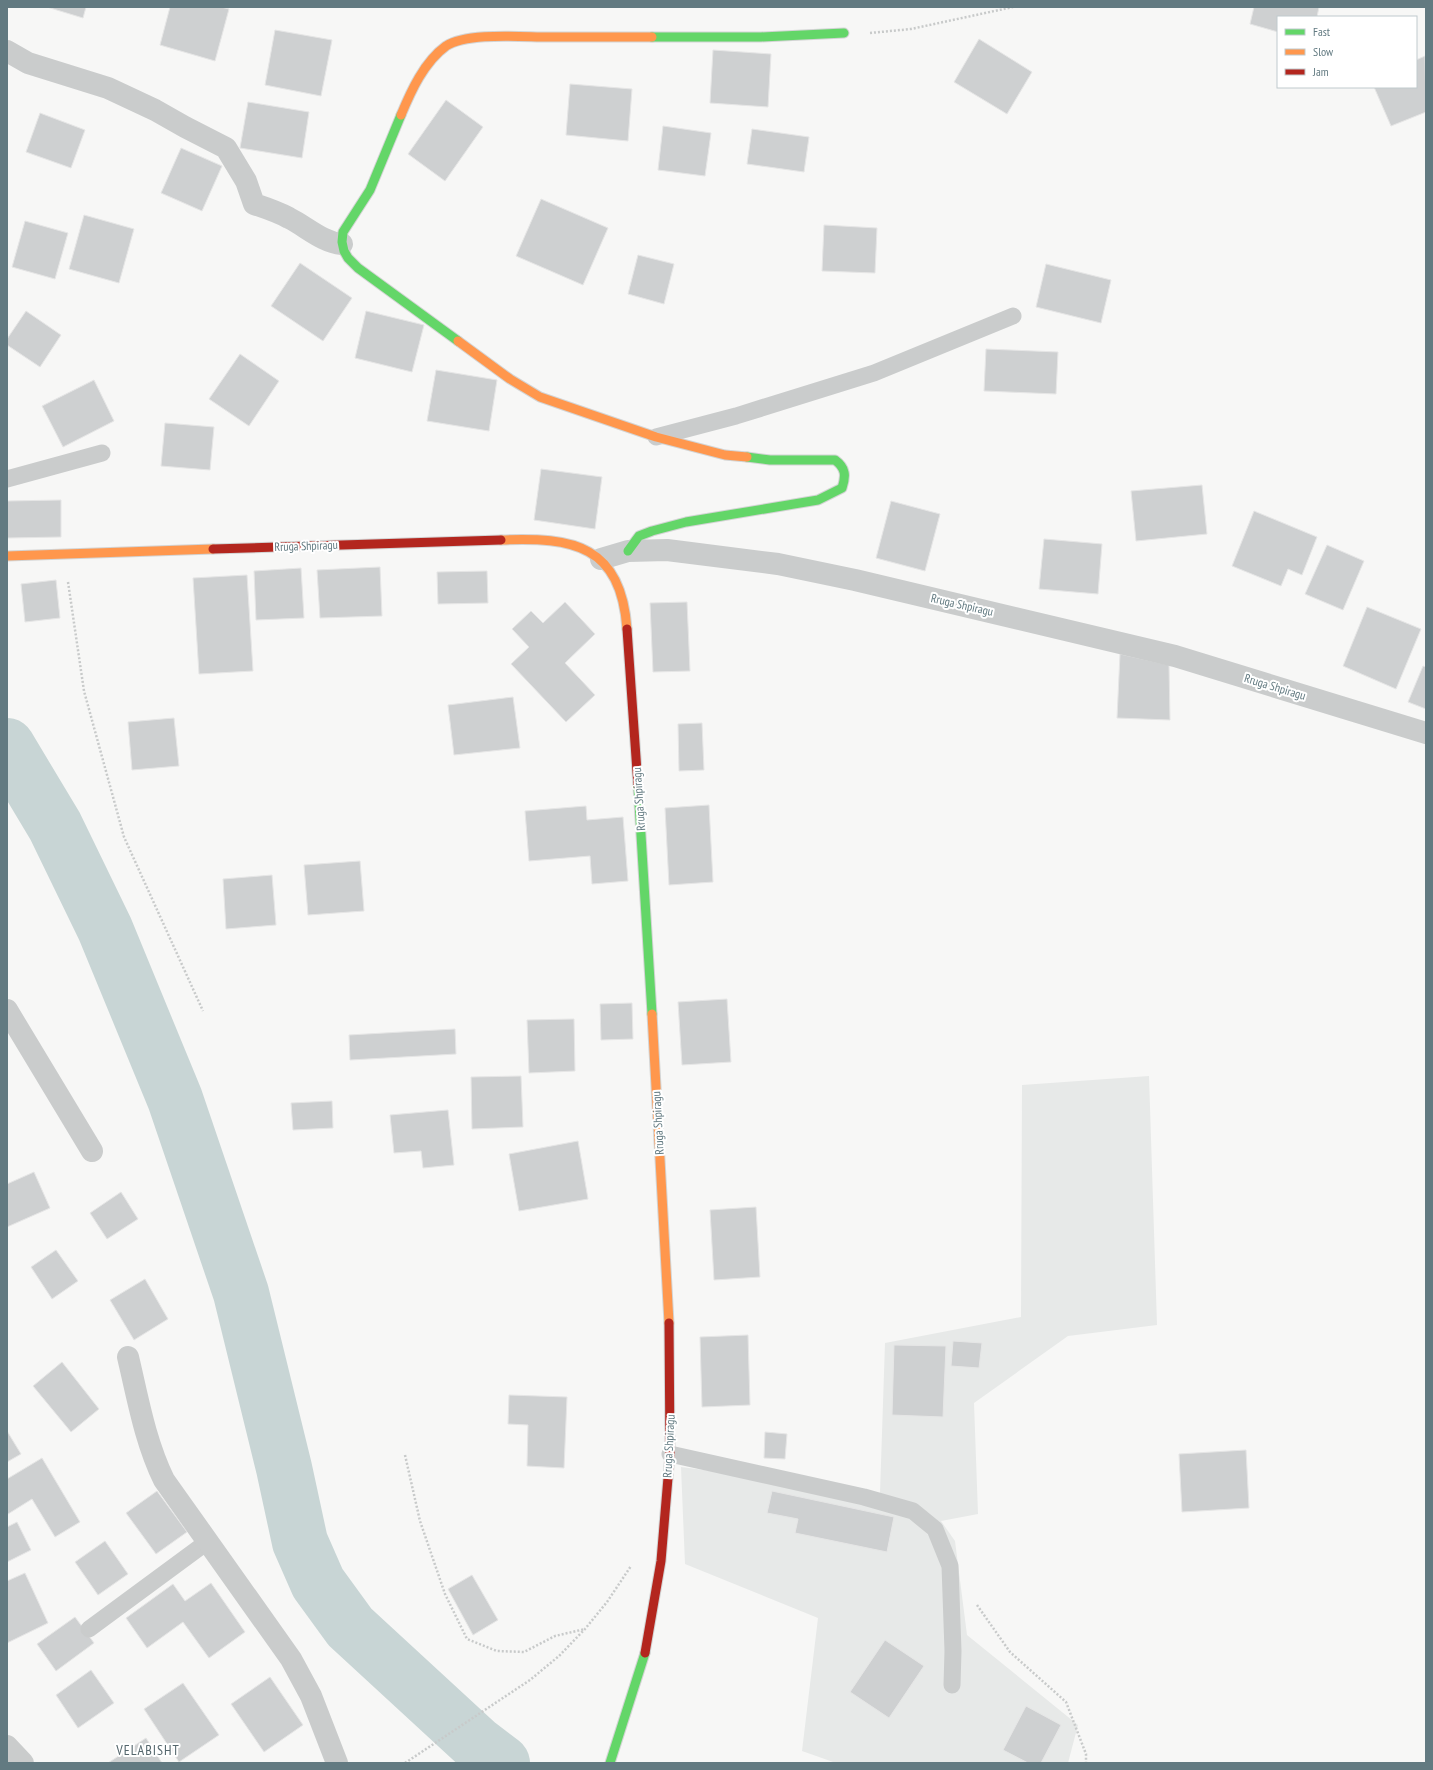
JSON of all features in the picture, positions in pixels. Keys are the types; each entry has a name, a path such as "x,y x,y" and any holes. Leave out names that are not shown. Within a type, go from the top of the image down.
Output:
{"street":[{"path":"628,551 639,536 652,531 686,522 818,500 842,488 845,471 841,464 835,460 770,460 725,455 656,437 540,397 523,387 369,278 350,261 344,253 342,235 346,225 365,202 393,131 421,75 434,57 445,47 456,41 469,38 487,37 761,37 844,33"},
{"path":"7,51 28,63 108,88 155,110 226,148 246,181 254,204 289,218 330,242 342,244"},
{"name":"Rruga Shpiragu","path":"7,556 525,539 556,541 589,550 601,559 610,570 620,588 626,613 633,706 670,1346 670,1454 662,1561 647,1647 610,1763"},
{"name":"Rruga Shpiragu","path":"601,559 628,551 667,550 778,564 855,580 1175,656 1426,733"},
{"path":"7,1010 92,1151"},
{"path":"128,1357 146,1433 155,1462 164,1480 291,1659 311,1696 337,1763"},
{"path":"7,1746 23,1763"}],"lane":[{"path":"656,437 736,416 874,373 1013,316"},
{"path":"7,479 102,453"},
{"path":"670,1454 864,1497 913,1511 935,1530 950,1566 953,1651 952,1685"},
{"path":"89,1629 207,1542"}],"path":[{"path":"844,33 911,29 1013,7"},
{"path":"64,553 84,690 124,837 204,1012"},
{"path":"405,1455 420,1521 444,1594 467,1639 497,1651 524,1652 555,1636 585,1629"},
{"path":"405,1763 530,1680 559,1656 585,1629 607,1602 633,1562"},
{"path":"976,1603 1010,1652 1066,1702 1086,1754 1086,1763"}],"shaded area":[{"path":"1149,1076 1157,1325 1068,1336 974,1403 978,1514 941,1521 955,1541 967,1635 1078,1725 1068,1763 836,1763 802,1751 818,1618 685,1564 681,1467 880,1493 885,1343 1021,1317 1022,1085"}],"building":[{"path":"47,7 86,7 83,18"},
{"path":"170,7 221,7 229,9 215,61 160,45"},
{"path":"1254,7 1319,7 1317,16 1277,16 1277,32 1250,24"},
{"path":"275,30 332,40 321,96 265,85"},
{"path":"979,39 1032,72 1007,114 954,82"},
{"path":"713,50 771,54 768,107 710,103"},
{"path":"1425,56 1426,112 1391,126 1374,88 1417,88 1417,60"},
{"path":"570,84 632,89 628,141 566,135"},
{"path":"446,100 483,127 445,181 408,154"},
{"path":"248,102 309,112 302,158 240,148"},
{"path":"40,113 85,130 71,168 26,152"},
{"path":"663,126 711,133 705,176 658,170"},
{"path":"752,129 809,137 804,172 747,164"},
{"path":"181,148 222,166 202,211 161,193"},
{"path":"541,199 608,228 583,285 516,256"},
{"path":"84,215 134,229 119,283 69,269"},
{"path":"25,221 68,233 55,279 12,267"},
{"path":"824,225 877,228 875,273 822,271"},
{"path":"638,255 674,264 664,304 628,294"},
{"path":"300,263 352,298 323,341 271,306"},
{"path":"1046,264 1111,280 1101,323 1036,307"},
{"path":"26,311 61,335 40,367 7,345 7,339"},
{"path":"366,311 424,325 412,372 355,358"},
{"path":"986,349 1058,352 1056,394 984,391"},
{"path":"240,354 279,381 249,426 209,399"},
{"path":"436,370 497,380 489,431 427,421"},
{"path":"94,380 114,421 63,447 42,406"},
{"path":"165,423 214,427 210,470 161,466"},
{"path":"541,469 602,477 595,529 534,520"},
{"path":"1202,485 1207,534 1136,541 1131,491"},
{"path":"61,500 61,537 7,538 7,501"},
{"path":"891,501 940,514 925,571 876,558"},
{"path":"1254,511 1317,537 1302,575 1288,569 1281,586 1232,566"},
{"path":"1044,539 1102,544 1098,594 1039,589"},
{"path":"1327,545 1364,561 1343,610 1305,594"},
{"path":"380,567 382,616 320,618 317,570"},
{"path":"301,568 304,618 256,620 254,571"},
{"path":"487,571 488,603 438,604 437,572"},
{"path":"247,575 253,671 199,674 193,578"},
{"path":"56,580 60,618 25,622 21,584"},
{"path":"565,602 595,634 565,663 595,695 566,722 511,664 529,647 512,629 531,611 543,623"},
{"path":"687,602 690,671 653,672 650,603"},
{"path":"1367,607 1421,629 1396,689 1343,666"},
{"path":"1120,654 1169,665 1170,720 1117,718"},
{"path":"1423,666 1426,667 1426,709 1408,702"},
{"path":"513,697 520,748 454,755 448,705"},
{"path":"174,718 179,766 132,770 128,722"},
{"path":"702,723 704,770 679,771 678,724"},
{"path":"709,805 713,882 669,885 665,808"},
{"path":"586,806 587,820 623,817 628,881 592,884 590,856 529,861 525,811"},
{"path":"360,861 364,911 308,915 304,865"},
{"path":"272,875 276,925 226,929 223,879"},
{"path":"727,999 731,1062 682,1065 678,1002"},
{"path":"632,1003 633,1039 601,1040 600,1004"},
{"path":"574,1019 575,1071 529,1073 527,1020"},
{"path":"455,1029 456,1054 350,1060 349,1035"},
{"path":"521,1076 523,1127 472,1129 471,1077"},
{"path":"332,1101 333,1128 293,1130 291,1103"},
{"path":"448,1110 454,1165 423,1168 421,1151 394,1153 390,1115"},
{"path":"578,1141 588,1199 519,1211 509,1154"},
{"path":"34,1172 50,1208 7,1227 7,1184"},
{"path":"121,1192 138,1219 107,1239 90,1213"},
{"path":"756,1207 760,1277 714,1280 710,1210"},
{"path":"56,1250 78,1281 52,1299 31,1267"},
{"path":"145,1279 168,1319 134,1340 110,1300"},
{"path":"748,1335 750,1405 702,1407 700,1337"},
{"path":"953,1341 982,1343 979,1368 951,1366"},
{"path":"894,1345 946,1346 943,1417 892,1415"},
{"path":"62,1362 99,1409 71,1432 33,1386"},
{"path":"509,1395 567,1397 564,1468 527,1466 528,1425 508,1424"},
{"path":"7,1431 21,1454 7,1462"},
{"path":"765,1432 787,1434 785,1459 764,1458"},
{"path":"1246,1450 1249,1508 1182,1512 1179,1454"},
{"path":"42,1458 80,1522 55,1537 32,1499 8,1514 7,1511 7,1479"},
{"path":"157,1491 187,1532 156,1554 126,1513"},
{"path":"772,1491 894,1517 887,1552 795,1533 798,1519 767,1513"},
{"path":"17,1522 31,1550 7,1562 7,1527"},
{"path":"105,1541 128,1574 98,1595 75,1562"},
{"path":"25,1573 48,1623 7,1643 7,1581"},
{"path":"472,1575 498,1620 473,1635 448,1589"},
{"path":"211,1583 245,1632 209,1658 183,1622 147,1648 126,1618 173,1584 185,1601"},
{"path":"75,1617 94,1643 56,1671 37,1644"},
{"path":"885,1640 924,1666 889,1718 850,1692"},
{"path":"91,1670 114,1703 78,1728 56,1695"},
{"path":"270,1677 303,1725 264,1752 231,1704"},
{"path":"183,1683 219,1735 179,1762 144,1709"},
{"path":"1026,1706 1061,1725 1041,1763 1028,1763 1003,1750"},
{"path":"146,1738 162,1763 108,1763"}],"waterway":[{"path":"7,746 55,826 105,929 175,1099 241,1293 284,1468 300,1542 318,1583 350,1627 477,1744 502,1763"}],"traffic: fast":[{"path":"652,37 761,37 844,33"},
{"path":"401,115 370,190 343,232 342,242 344,251 348,258 358,268 458,341"},
{"path":"628,551 639,536 652,531 686,522 818,500 842,488 844,472 839,463 835,460 770,460 747,457"},
{"path":"638,786 652,1014"},
{"path":"610,1763 645,1653"}],"traffic: slow":[{"path":"401,115 409,96 431,60 446,46 455,42 467,39 496,36 652,37"},
{"path":"458,341 510,379 540,397 656,437 725,455 747,457"},
{"path":"501,540 550,541 571,545 589,552 603,563 615,579 623,601 627,629"},
{"path":"7,556 213,549"},
{"path":"652,1014 669,1323"}],"traffic: jam":[{"path":"213,549 501,540"},
{"path":"627,629 638,786"},
{"path":"645,1653 661,1561 670,1454 669,1323"}],"district":[{"name":"VELABISHT","path":"148,1750"}]}
